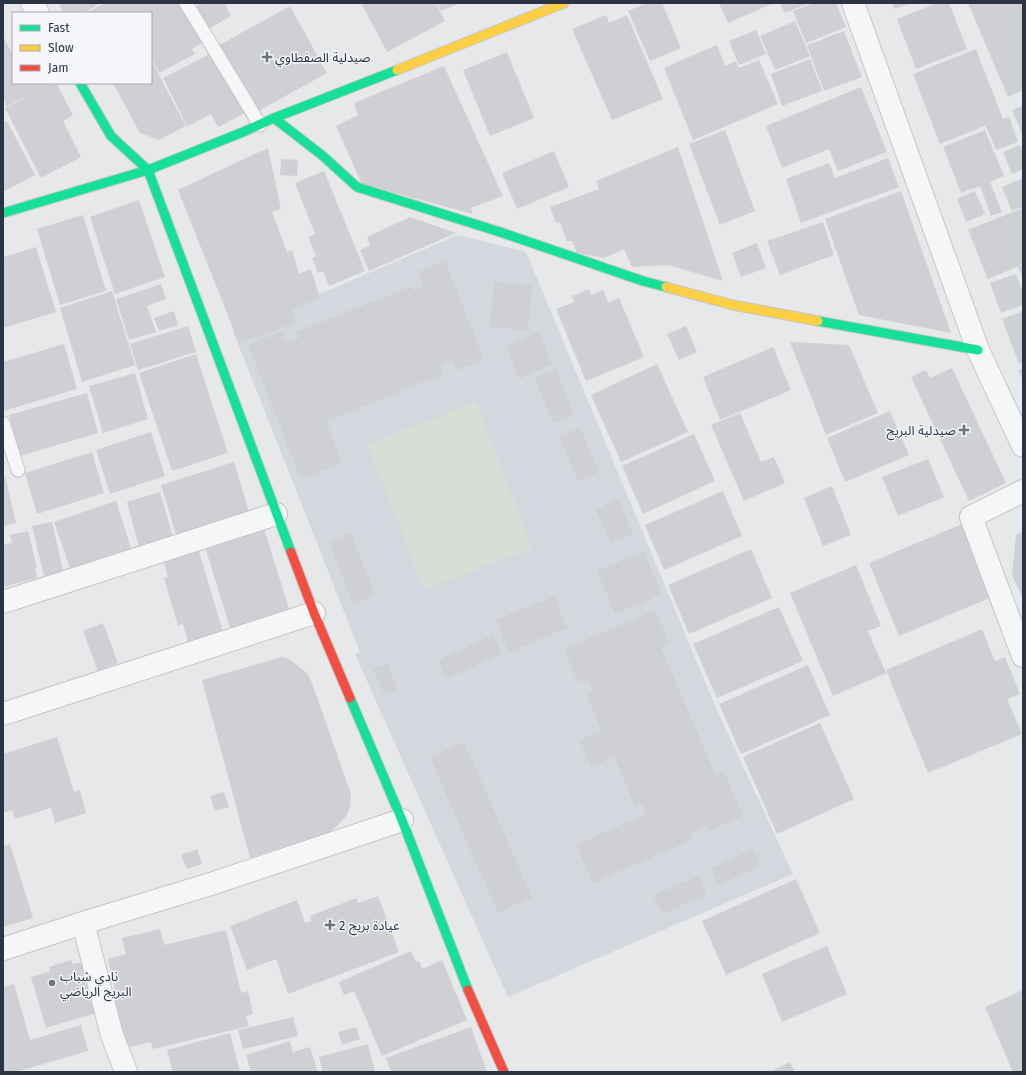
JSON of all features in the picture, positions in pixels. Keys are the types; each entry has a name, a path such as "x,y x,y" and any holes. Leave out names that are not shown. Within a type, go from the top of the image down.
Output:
{"street":[{"path":"32,3 37,12"},
{"path":"3,213 148,170 274,118 564,3"},
{"path":"853,3 978,350 1023,446"},
{"path":"81,84 111,136 148,170 314,613 402,820 465,984 504,1072"},
{"path":"274,118 323,156 357,187 500,232 643,281 726,303 978,350"},
{"path":"1023,491 971,517 1023,656"},
{"path":"3,602 276,514"},
{"path":"3,714 314,613"},
{"path":"3,949 214,883 402,820"},
{"path":"83,923 112,1035 126,1072"}],"lane":[{"path":"186,3 260,124"},
{"path":"3,422 18,470"},
{"path":"3,719 181,664"}],"shaded area":[{"path":"458,235 526,252 716,708 793,874 508,997 355,654 360,652 233,331"},
{"path":"476,402 532,548 424,590 368,444"}],"building":[{"path":"58,3 100,3 86,12 63,12"},
{"path":"105,3 183,3 204,42 192,49 195,54 159,73 153,62 152,63 152,12 88,12"},
{"path":"203,3 224,3 231,16 205,31 193,8"},
{"path":"361,3 436,3 445,21 387,52"},
{"path":"438,3 460,3 441,11"},
{"path":"647,3 662,3 681,48 650,61 628,11"},
{"path":"719,3 774,3 728,23"},
{"path":"780,3 809,3 785,13"},
{"path":"814,3 836,3 846,27 806,43 793,11"},
{"path":"892,3 911,3 895,9"},
{"path":"937,3 949,3 967,49 916,69 897,19"},
{"path":"968,3 1023,3 1023,90 1008,97"},
{"path":"290,6 327,73 253,114 216,47"},
{"path":"606,15 609,23 627,15 663,99 612,120 572,29"},
{"path":"795,21 810,56 775,70 760,36"},
{"path":"756,30 766,54 739,65 729,41"},
{"path":"844,31 862,77 824,91 807,45"},
{"path":"4,39 12,53 12,84 57,84 73,115 63,121 81,157 41,178 5,108 47,86 7,106 3,98"},
{"path":"717,45 725,66 736,61 739,68 759,60 778,104 693,140 664,68"},
{"path":"976,49 1003,119 1009,117 1018,142 996,150 986,126 997,121 940,144 913,74"},
{"path":"507,52 534,118 490,136 463,70"},
{"path":"212,53 228,79 245,113 218,127 211,114 188,126 188,128 163,78"},
{"path":"810,59 822,91 782,106 771,74"},
{"path":"153,64 186,126 159,140 140,133 114,85 152,84"},
{"path":"444,66 503,196 471,208 473,214 362,184 336,126 358,115 354,103"},
{"path":"861,87 887,152 838,171 829,149 782,168 766,126"},
{"path":"1023,106 1023,136 1012,110"},
{"path":"7,121 35,175 3,192 3,123"},
{"path":"725,130 755,211 720,225 689,144"},
{"path":"985,130 1004,176 990,182 1002,212 991,216 980,186 961,193 943,147"},
{"path":"1020,145 1023,152 1023,169 1012,174 1003,152"},
{"path":"678,147 723,281 668,265 632,267 624,249 604,258 577,253 572,241 567,241 560,222 556,223 550,207 599,189 596,181"},
{"path":"268,148 281,209 272,212 287,252 292,250 299,274 311,269 320,298 292,310 296,323 239,343 178,190"},
{"path":"554,151 569,187 517,209 502,173"},
{"path":"888,158 899,187 801,223 786,179 829,163 835,178"},
{"path":"281,159 298,160 297,176 280,175"},
{"path":"324,171 365,271 329,286 323,271 318,273 312,258 316,256 308,237 315,234 295,183"},
{"path":"1023,178 1023,207 1012,211 1002,187"},
{"path":"901,191 951,333 859,315 825,219"},
{"path":"975,191 985,214 966,222 957,199"},
{"path":"139,200 165,277 115,294 90,217"},
{"path":"1023,208 1023,264 988,279 968,230"},
{"path":"83,215 106,291 60,305 37,229"},
{"path":"410,217 456,233 369,271 360,250 370,245 367,237"},
{"path":"823,222 834,255 780,275 767,241"},
{"path":"757,243 766,268 741,277 732,253"},
{"path":"36,247 56,312 3,328 3,257"},
{"path":"445,261 484,360 457,370 452,359 439,365 443,374 326,421 342,463 301,479 248,345 282,331 286,343 299,338 296,332 412,286 414,291 424,287 418,272"},
{"path":"1023,265 1023,278 1018,267"},
{"path":"1016,274 1023,293 1023,305 1001,313 990,283"},
{"path":"494,282 532,285 528,330 490,327"},
{"path":"161,284 166,299 147,306 156,332 129,340 116,299"},
{"path":"589,289 591,295 603,290 609,303 619,298 644,357 586,381 556,309 574,302 572,296"},
{"path":"112,291 135,365 82,382 60,308"},
{"path":"174,311 178,325 159,331 154,318"},
{"path":"1023,311 1023,363 1019,364 1002,319"},
{"path":"188,326 196,352 138,370 130,344"},
{"path":"686,326 697,352 679,360 667,334"},
{"path":"539,332 552,364 519,379 506,347"},
{"path":"790,342 849,345 878,413 826,435"},
{"path":"64,344 77,389 3,411 3,362"},
{"path":"773,347 791,390 720,420 703,377"},
{"path":"196,354 228,453 172,471 139,373"},
{"path":"657,364 688,432 621,462 591,395"},
{"path":"952,368 1006,483 969,501 911,377 926,370 930,378"},
{"path":"1023,368 1023,380 1018,370"},
{"path":"556,369 574,415 553,423 535,378"},
{"path":"135,373 148,419 103,433 89,386"},
{"path":"87,393 98,433 20,456 9,415"},
{"path":"890,411 909,455 845,482 827,438"},
{"path":"740,413 761,462 774,457 785,483 744,501 711,425"},
{"path":"580,428 599,472 578,481 559,437"},
{"path":"151,432 165,476 110,494 96,450"},
{"path":"694,434 715,481 643,514 622,466"},
{"path":"92,452 104,493 37,514 25,473"},
{"path":"928,459 944,497 898,516 882,477"},
{"path":"234,462 251,518 178,541 161,485"},
{"path":"5,476 16,523 3,526 3,477"},
{"path":"832,486 851,535 823,546 804,498"},
{"path":"723,491 742,536 664,570 645,525"},
{"path":"160,492 173,537 139,547 127,502"},
{"path":"618,499 633,534 611,543 596,509"},
{"path":"116,501 131,548 70,568 54,522"},
{"path":"52,522 63,571 44,576 32,526"},
{"path":"962,524 992,597 899,636 869,563"},
{"path":"264,529 291,615 232,634 205,547"},
{"path":"28,531 37,568 35,569 37,578 3,587 3,545 12,543 10,535"},
{"path":"1023,531 1023,598 1012,575 1016,535"},
{"path":"351,533 375,595 353,604 329,542"},
{"path":"197,545 223,632 188,642 183,624 178,626 164,578 168,577 162,556"},
{"path":"751,549 772,598 689,634 668,585"},
{"path":"644,551 662,594 615,614 597,571"},
{"path":"856,565 881,626 868,631 886,673 833,696 790,593"},
{"path":"554,596 567,628 509,652 496,620"},
{"path":"779,607 803,661 717,698 693,644"},
{"path":"655,610 670,643 661,648 716,776 724,772 743,816 709,831 707,826 690,834 692,840 593,883 576,845 646,814 641,803 635,806 614,757 591,767 580,740 602,731 586,694 593,691 587,679 578,682 564,649"},
{"path":"103,623 118,663 98,671 83,631"},
{"path":"982,629 995,661 1005,657 1020,694 1007,699 1022,734 928,773 886,670"},
{"path":"493,635 502,654 446,679 438,660"},
{"path":"282,657 289,659 307,673 312,683 351,794 350,807 346,816 330,832 250,858 202,680"},
{"path":"387,663 398,690 385,696 373,669"},
{"path":"808,665 830,715 741,754 719,704"},
{"path":"820,723 854,799 777,834 743,757"},
{"path":"57,737 74,792 80,790 86,813 55,823 51,808 15,819 12,810 3,813 3,754"},
{"path":"464,742 532,897 498,913 430,757"},
{"path":"224,792 229,807 215,811 210,796"},
{"path":"10,844 33,918 3,927 3,846"},
{"path":"197,849 202,864 187,869 181,855"},
{"path":"753,849 760,866 719,885 711,868"},
{"path":"699,876 706,895 662,914 653,895"},
{"path":"796,879 820,933 726,975 702,921"},
{"path":"378,896 399,952 288,994 276,959 247,970 230,926 297,900 305,923 312,921 310,916 356,898 358,903"},
{"path":"160,929 164,945 226,930 241,993 248,991 253,1014 246,1016 249,1026 153,1049 151,1042 122,1049 109,991 115,989 108,959 126,954 122,938"},
{"path":"827,946 847,994 782,1022 762,974"},
{"path":"411,951 416,962 419,961 422,969 442,960 467,1020 382,1056 354,991 344,995 339,982"},
{"path":"71,960 73,964 88,960 103,1011 46,1028 31,977 50,971 49,967"},
{"path":"14,984 30,1040 81,1025 88,1051 16,1072 3,1072 3,987"},
{"path":"1023,990 1023,1072 1013,1072 985,1007"},
{"path":"293,1017 298,1036 243,1049 238,1030"},
{"path":"356,1027 360,1039 342,1045 338,1032"},
{"path":"471,1027 487,1072 391,1072 386,1058"},
{"path":"230,1033 240,1072 173,1072 167,1050"},
{"path":"290,1041 293,1052 310,1047 318,1072 251,1072 246,1055"},
{"path":"368,1044 375,1072 323,1072 319,1057"},
{"path":"790,1062 795,1072 770,1072"}],"traffic: fast":[{"path":"3,213 148,170 274,118 397,70"},
{"path":"81,84 111,136 148,170 291,552"},
{"path":"274,118 323,156 357,187 500,232 643,281 666,287"},
{"path":"818,321 978,350"},
{"path":"350,698 402,820 468,990"}],"traffic: slow":[{"path":"397,70 564,3"},
{"path":"666,287 733,305 818,321"}],"traffic: jam":[{"path":"291,552 314,613 350,698"},
{"path":"468,990 504,1072"}],"place":[{"name":"صيدلية الصفطاوي","path":"267,57"},
{"name":"صيدلية البريج","path":"964,430"},
{"name":"عيادة بريج 2","path":"330,925"},
{"name":"نادي شباب البريج الرياضي","path":"52,983"}]}
